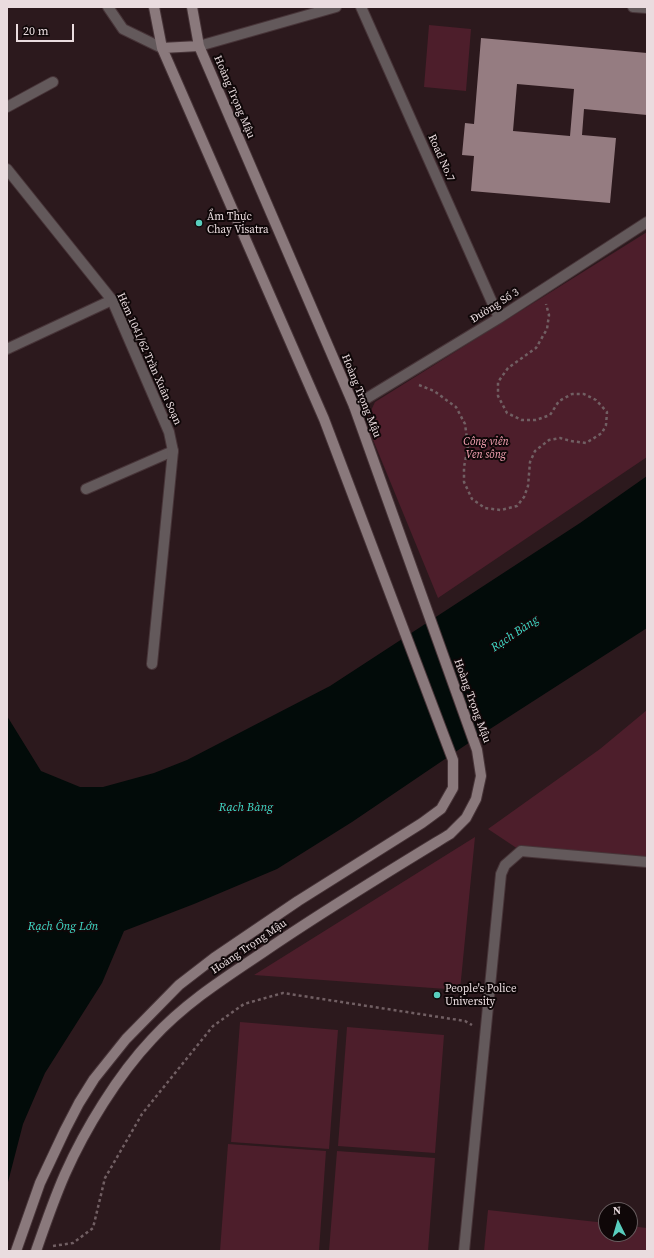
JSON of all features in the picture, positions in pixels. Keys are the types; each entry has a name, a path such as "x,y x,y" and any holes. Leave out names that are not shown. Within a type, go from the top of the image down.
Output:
{"main road":[{"name":"Hoàng Trọng Mậu","path":"16,1251 40,1183 68,1124 94,1079 126,1039 179,985 214,958 298,901 422,823 441,809 453,788 453,760 392,596 324,419 162,48 154,7"},
{"name":"Hoàng Trọng Mậu","path":"36,1250 65,1174 86,1133 105,1101 125,1072 151,1039 184,1008 218,982 311,920 450,834 466,818 476,799 481,776 477,750 354,406 199,46 192,7"},
{"path":"162,48 199,46"}],"street":[{"path":"108,7 123,29 162,48"},
{"path":"199,46 336,7"},
{"name":"Road No.7","path":"361,7 499,318"},
{"path":"633,7 647,8"},
{"path":"7,107 53,82"},
{"name":"Hẻm 1041/62 Trần Xuân Soạn","path":"7,169 112,300 170,432 173,451 152,664"},
{"name":"Đường Số 3","path":"354,406 499,318 647,222"},
{"path":"7,349 112,300"},
{"path":"86,489 173,451"},
{"path":"464,1251 501,874 505,865 521,850 647,862"}],"path":[{"path":"402,377 434,391 456,407 464,424 468,446 464,467 464,482 472,499 485,508 501,510 516,506 524,497 528,486 530,462 535,451 549,440 560,438 586,443 602,432 606,425 607,412 596,400 584,394 572,394 559,401 550,415 536,420 522,420 507,413 498,396 498,382 508,368 536,348 547,329 549,315 543,290"},
{"path":"36,1250 73,1244 93,1228 105,1178 142,1114 213,1026 244,1004 283,993 465,1021 485,1033"}],"green space":[{"path":"429,25 471,29 466,91 424,87"},
{"name":"Công viên Ven sông","path":"647,232 647,457 438,598 369,430 368,417 375,402"},
{"path":"647,710 647,862 521,851 488,829 600,749"},
{"path":"475,837 460,990 254,975"},
{"path":"240,1022 338,1030 329,1149 231,1142"},
{"path":"347,1027 444,1035 435,1153 338,1146"},
{"path":"228,1144 326,1151 319,1251 220,1251"},
{"path":"337,1151 435,1158 428,1251 329,1251"},
{"path":"488,1210 598,1222 598,1242 638,1242 638,1227 647,1228 647,1251 484,1251"}],"water":[{"name":"Rạch Bàng","path":"647,476 647,628 476,738 352,822 277,869 194,904 124,931 102,983 45,1073 23,1124 7,1186 7,716 41,771 80,787 103,787 154,773 187,760 330,686 580,523"}],"building":[{"path":"481,38 647,53 647,115 584,109 582,135 616,138 610,203 471,191 474,156 462,155 465,123 474,124","holes":["517,84 574,89 570,136 513,131"]}],"place":[{"name":"Ẩm Thực Chay Visatra","path":"199,223"},
{"name":"People's Police University","path":"437,995"}],"water label":[{"name":"Rạch Ông Lớn","path":"63,927"}]}
